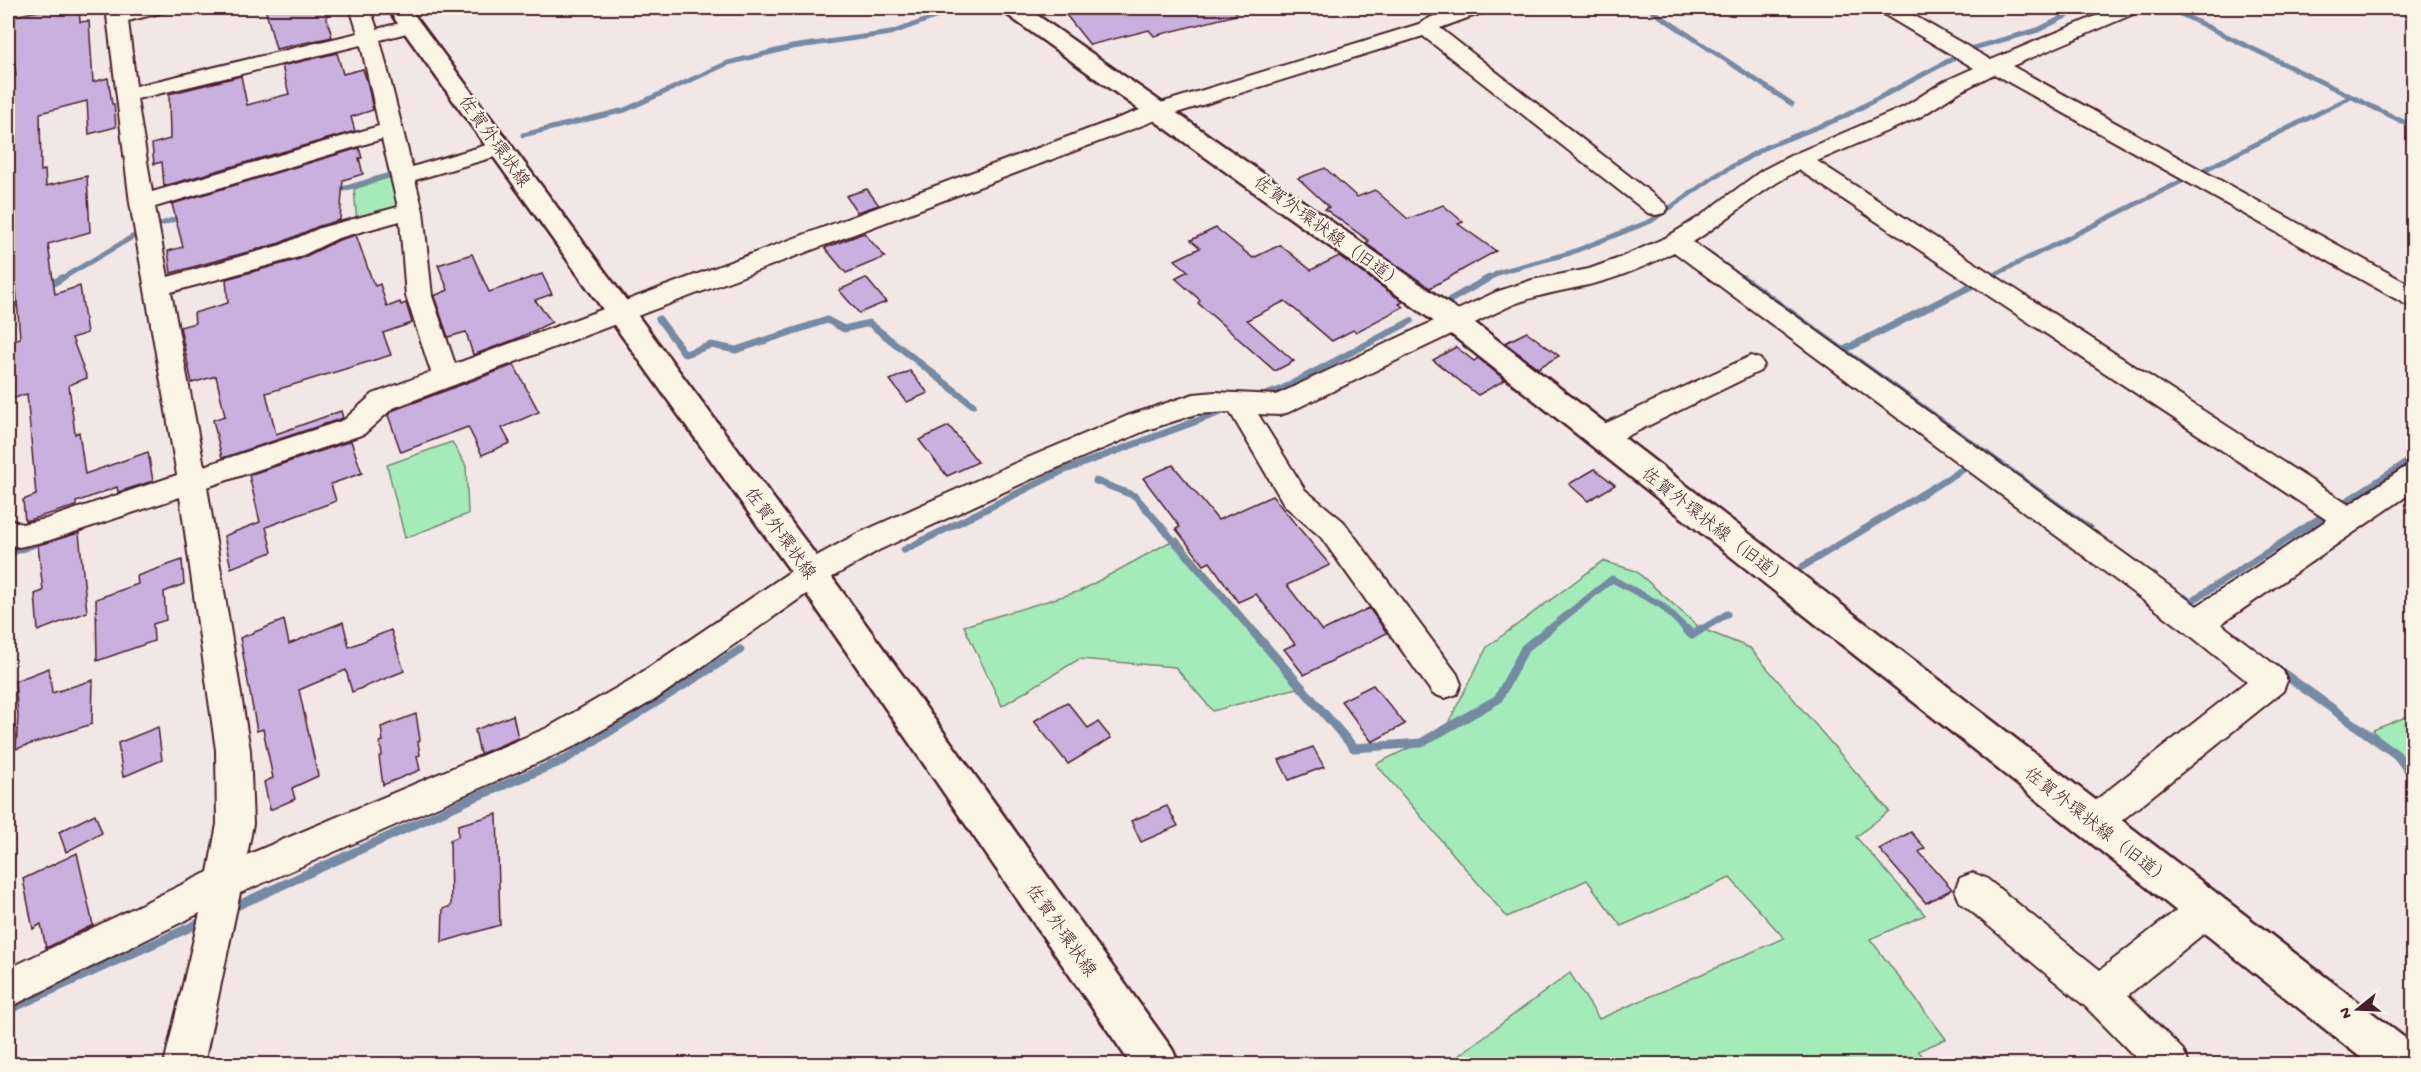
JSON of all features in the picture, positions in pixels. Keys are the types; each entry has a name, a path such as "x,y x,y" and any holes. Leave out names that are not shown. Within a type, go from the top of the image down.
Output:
{"street":[{"path":"360,8 411,211 419,296 446,377"},
{"name":"佐賀外環状線（旧道）","path":"1013,8 1456,323 2403,1065"},
{"path":"8,530 19,536 47,530 354,427 383,401 446,377 1159,111 1430,19 1477,8"},
{"path":"1887,8 2414,298"},
{"path":"8,989 219,905 559,738 644,689 810,574 868,542 1050,459 1137,423 1194,404 1234,408 1279,405 1532,288 1615,269 1676,242 1708,222 1769,176 1912,111 1951,87 1978,60 2131,8"},
{"path":"163,9 117,12 126,95 142,203 192,481 233,750 235,824 184,1065"},
{"path":"126,95 301,44 369,37 404,17"},
{"name":"佐賀外環状線","path":"404,17 810,574 1157,1065"},
{"path":"1430,19 1656,208"},
{"path":"142,203 251,172 307,152 390,130"},
{"path":"402,177 500,148"},
{"path":"1800,160 2348,519"},
{"path":"157,288 290,251 329,233 411,211"},
{"path":"1676,242 2196,623 2271,681 2094,822"},
{"path":"1601,437 1751,365"},
{"path":"1234,408 1295,498 1332,529 1445,684"},
{"path":"2196,623 2414,476"},
{"path":"1973,890 2100,994 2169,1065"},
{"path":"2100,994 2205,910"}],"green space":[{"path":"393,176 404,210 357,222 354,189"},
{"path":"452,442 466,466 468,514 405,538 387,465"},
{"path":"1177,538 1304,686 1213,711 1175,667 1079,659 1002,706 964,626 1080,591"},
{"path":"1603,561 1636,571 1700,628 1750,648 1889,811 1856,837 1925,915 1870,939 1946,1039 1918,1051 1931,1064 1447,1064 1570,973 1599,1019 1784,938 1730,878 1621,926 1587,880 1507,917 1376,764 1444,731 1487,647"},
{"path":"2413,714 2413,782 2373,730"}],"building":[{"path":"53,8 79,8 80,22 89,21 93,82 108,78 116,127 89,134 87,101 40,113 41,171 45,170 46,186 87,176 90,232 48,244 55,294 80,286 87,333 72,338 87,378 69,385 75,434 79,432 85,474 148,452 153,481 118,492 117,487 76,502 76,506 25,521 23,500 36,495 27,394 8,400 8,342 20,338 16,288 13,289 8,236 10,78 16,76 9,17"},
{"path":"265,8 324,8 332,37 276,49"},
{"path":"1079,8 1235,8 1236,15 1154,36 1149,30 1090,45 1063,11"},
{"path":"337,53 343,74 363,69 368,85 373,110 351,117 355,131 164,186 162,162 154,164 152,144 170,139 169,94 241,76 247,105 289,94 282,66"},
{"path":"359,148 363,174 343,180 340,220 319,226 280,243 171,273 168,251 183,247 172,204"},
{"path":"1325,168 1357,197 1375,190 1408,219 1443,205 1463,222 1458,224 1496,251 1430,288 1365,243 1369,241 1325,209 1329,207 1298,178"},
{"path":"867,189 879,205 857,212 846,196"},
{"path":"1216,228 1253,258 1280,245 1311,270 1339,256 1403,302 1399,304 1403,307 1356,332 1353,330 1332,341 1285,301 1247,320 1294,361 1275,371 1198,303 1200,300 1175,278 1188,271 1175,260 1200,248 1191,240"},
{"path":"864,233 885,257 846,273 825,248"},
{"path":"356,235 372,280 375,286 380,284 387,307 400,302 401,305 406,303 412,323 383,333 391,355 266,393 276,434 341,411 343,418 222,458 213,420 225,416 216,376 192,383 180,327 195,323 194,313 228,303 226,279 300,259 339,240"},
{"path":"472,254 489,292 542,274 552,294 535,300 552,322 516,339 473,355 466,332 448,337 434,296 448,290 438,265"},
{"path":"866,278 886,302 859,313 839,290"},
{"path":"1527,332 1559,356 1538,368 1505,343"},
{"path":"1456,347 1474,361 1478,358 1505,380 1478,395 1433,360"},
{"path":"514,365 539,412 502,428 510,443 482,455 468,427 401,452 388,415 394,410"},
{"path":"910,371 928,393 907,402 890,380"},
{"path":"949,426 978,462 947,476 919,440"},
{"path":"351,441 362,473 331,484 336,501 266,527 272,552 231,568 224,536 260,522 249,475"},
{"path":"1173,465 1218,520 1272,496 1330,565 1287,585 1322,631 1369,608 1387,633 1304,675 1284,649 1295,644 1256,594 1238,602 1210,562 1204,565 1176,529 1180,527 1143,478"},
{"path":"1595,469 1615,485 1588,501 1569,484"},
{"path":"79,533 87,612 38,631 35,594 43,591 38,545"},
{"path":"182,560 184,584 164,592 166,620 153,624 154,641 97,661 96,599 138,584 137,576"},
{"path":"284,620 289,644 343,622 349,647 391,630 404,671 352,692 346,670 299,690 318,776 292,788 295,799 270,810 264,782 273,778 263,729 257,731 240,638"},
{"path":"49,668 52,693 93,680 92,724 16,749 18,716 15,681"},
{"path":"1373,685 1405,724 1372,742 1341,701"},
{"path":"1067,702 1088,728 1098,722 1111,738 1068,764 1034,721"},
{"path":"416,714 420,740 418,742 420,755 417,756 420,770 383,785 379,757 382,755 380,742 383,741 381,727"},
{"path":"513,715 518,738 480,754 475,730"},
{"path":"158,727 162,760 123,777 118,743"},
{"path":"1313,747 1324,767 1289,780 1279,760"},
{"path":"1167,806 1178,826 1141,842 1131,821"},
{"path":"95,814 102,833 66,852 59,832"},
{"path":"497,814 500,925 442,942 443,909 451,906 450,840 458,837 458,825"},
{"path":"1911,832 1925,848 1919,852 1952,889 1926,903 1879,849"},
{"path":"77,853 93,925 46,948 41,924 33,929 23,879"}],"waterway":[{"path":"523,135 625,110 728,63 792,47 891,33 960,8"},
{"path":"1473,15 1499,8"},
{"path":"1648,8 1792,104"},
{"path":"1486,280 1500,272 1570,253 1651,221 1714,177 1766,147 1841,118 1973,48 2038,30 2082,8"},
{"path":"2181,14 2414,127"},
{"path":"1441,28 1459,20"},
{"path":"2202,171 2351,97"},
{"path":"333,192 390,175"},
{"path":"1994,275 2186,179"},
{"path":"156,226 183,216"},
{"path":"59,280 134,236"},
{"path":"1708,253 1745,280"},
{"path":"45,288 62,278"},
{"path":"1450,300 1489,278"},
{"path":"1743,278 2089,528"},
{"path":"1844,350 1975,284"},
{"path":"8,309 24,300"},
{"path":"659,319 685,354 711,345 736,350 827,320 844,329 869,323 973,405"},
{"path":"1257,398 1280,390 1411,321"},
{"path":"904,550 1060,472 1226,410"},
{"path":"2344,503 2414,458"},
{"path":"1802,567 1965,468"},
{"path":"1096,481 1135,496 1252,631"},
{"path":"2184,597 2190,602 2326,514"},
{"path":"13,552 46,540"},
{"path":"1547,631 1612,579 1661,605 1688,631"},
{"path":"1699,631 1727,614"},
{"path":"1251,629 1354,748 1421,743 1498,699 1525,648 1549,629"},
{"path":"1688,631 1692,635 1701,629"},
{"path":"230,909 475,797 564,760 740,650"},
{"path":"2277,669 2397,755 2414,777"},
{"path":"8,1010 206,920"}]}
